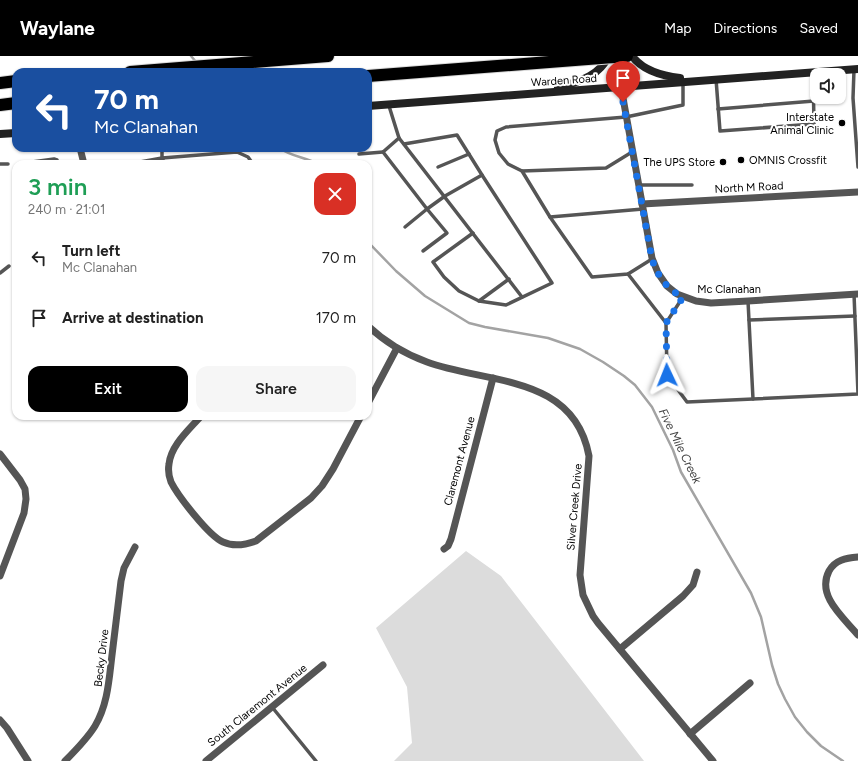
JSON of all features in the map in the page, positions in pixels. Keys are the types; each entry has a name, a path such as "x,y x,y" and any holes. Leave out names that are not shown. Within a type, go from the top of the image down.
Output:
{"highway":[{"path":"180,68 328,56"},
{"path":"372,76 627,56"},
{"path":"0,83 12,82"},
{"path":"0,105 12,104"}],"main road":[{"path":"544,93 592,75 604,66 609,56"},
{"path":"632,56 648,70 666,76 697,80"},
{"name":"Warden Road","path":"846,70 856,69"},
{"name":"Warden Road","path":"372,106 810,72"},
{"path":"0,134 12,133"}],"street":[{"name":"Mc Clanahan","path":"621,87 652,259 658,273 667,286 683,297 702,302 748,301 856,294"},
{"name":"North M Road","path":"642,206 858,192"},
{"name":"Silver Creek Drive","path":"372,330 379,336 413,357 528,387 552,399 573,418 584,436 589,456 580,558 580,582 583,595 593,616 713,761"},
{"path":"372,395 397,348"},
{"name":"Claremont Avenue","path":"444,549 448,546 451,539 493,378"},
{"path":"198,420 175,447 169,466 171,481 177,492 204,526 216,538 224,543 233,545 246,545 256,541 311,498 322,486 333,470 359,420"},
{"path":"0,454 20,480 25,489 26,499 24,513 0,576"},
{"name":"Becky Drive","path":"65,761 87,738 102,712 110,679 121,582 124,568 135,547"},
{"path":"858,557 845,558 838,561 828,573 825,582 826,593 834,607 858,635"},
{"path":"620,649 684,596 693,585 697,572"},
{"name":"South Claremont Avenue","path":"206,761 323,665"},
{"path":"690,734 750,683"},
{"path":"0,720 7,728 28,761"}],"lane":[{"path":"856,69 853,98 858,168"},
{"path":"716,79 720,131 814,124 814,104"},
{"path":"632,152 606,168 522,171 508,164 499,153 495,140 497,130 506,127 626,117 682,105 683,82"},
{"path":"718,108 810,101"},
{"path":"389,104 399,138 522,297"},
{"path":"404,144 457,135 552,283 506,305 479,301 459,291 444,277 433,262 473,233"},
{"path":"360,154 383,152 399,138"},
{"path":"162,152 162,158"},
{"path":"151,160 237,152 248,157 250,160"},
{"path":"383,152 446,233 423,251"},
{"path":"438,167 469,154"},
{"path":"47,160 57,160"},
{"path":"0,164 8,164"},
{"path":"522,171 550,216 592,277 628,274 652,259"},
{"path":"405,227 445,196 482,174"},
{"path":"638,185 692,184"},
{"path":"550,216 642,206"},
{"path":"0,273 9,266"},
{"path":"628,274 666,323"},
{"path":"479,301 509,279"},
{"path":"683,297 666,323 667,375 687,402 858,394 858,360 855,316 856,294"},
{"path":"748,301 753,399"},
{"path":"749,320 855,316"},
{"path":"272,707 316,761"}],"shaded area":[{"path":"466,551 501,576 644,761 394,761 412,743 407,687 376,628"}],"waterway":[{"name":"Five Mile Creek","path":"191,56 197,63"},
{"name":"Five Mile Creek","path":"286,152 309,160"},
{"name":"Five Mile Creek","path":"372,246 396,271 425,296 469,323 548,338 580,349 603,362 635,385 652,407 673,450 681,472 751,593 761,617 772,665 785,699 795,717 807,732 821,746 843,761"}],"place":[{"name":"Interstate Animal Clinic","path":"842,123"},
{"name":"OMNIS Crossfit","path":"741,160"},
{"name":"The UPS Store","path":"723,162"}],"route":[{"path":"623,102 654,266 667,286 683,297 666,323 667,375"}]}
